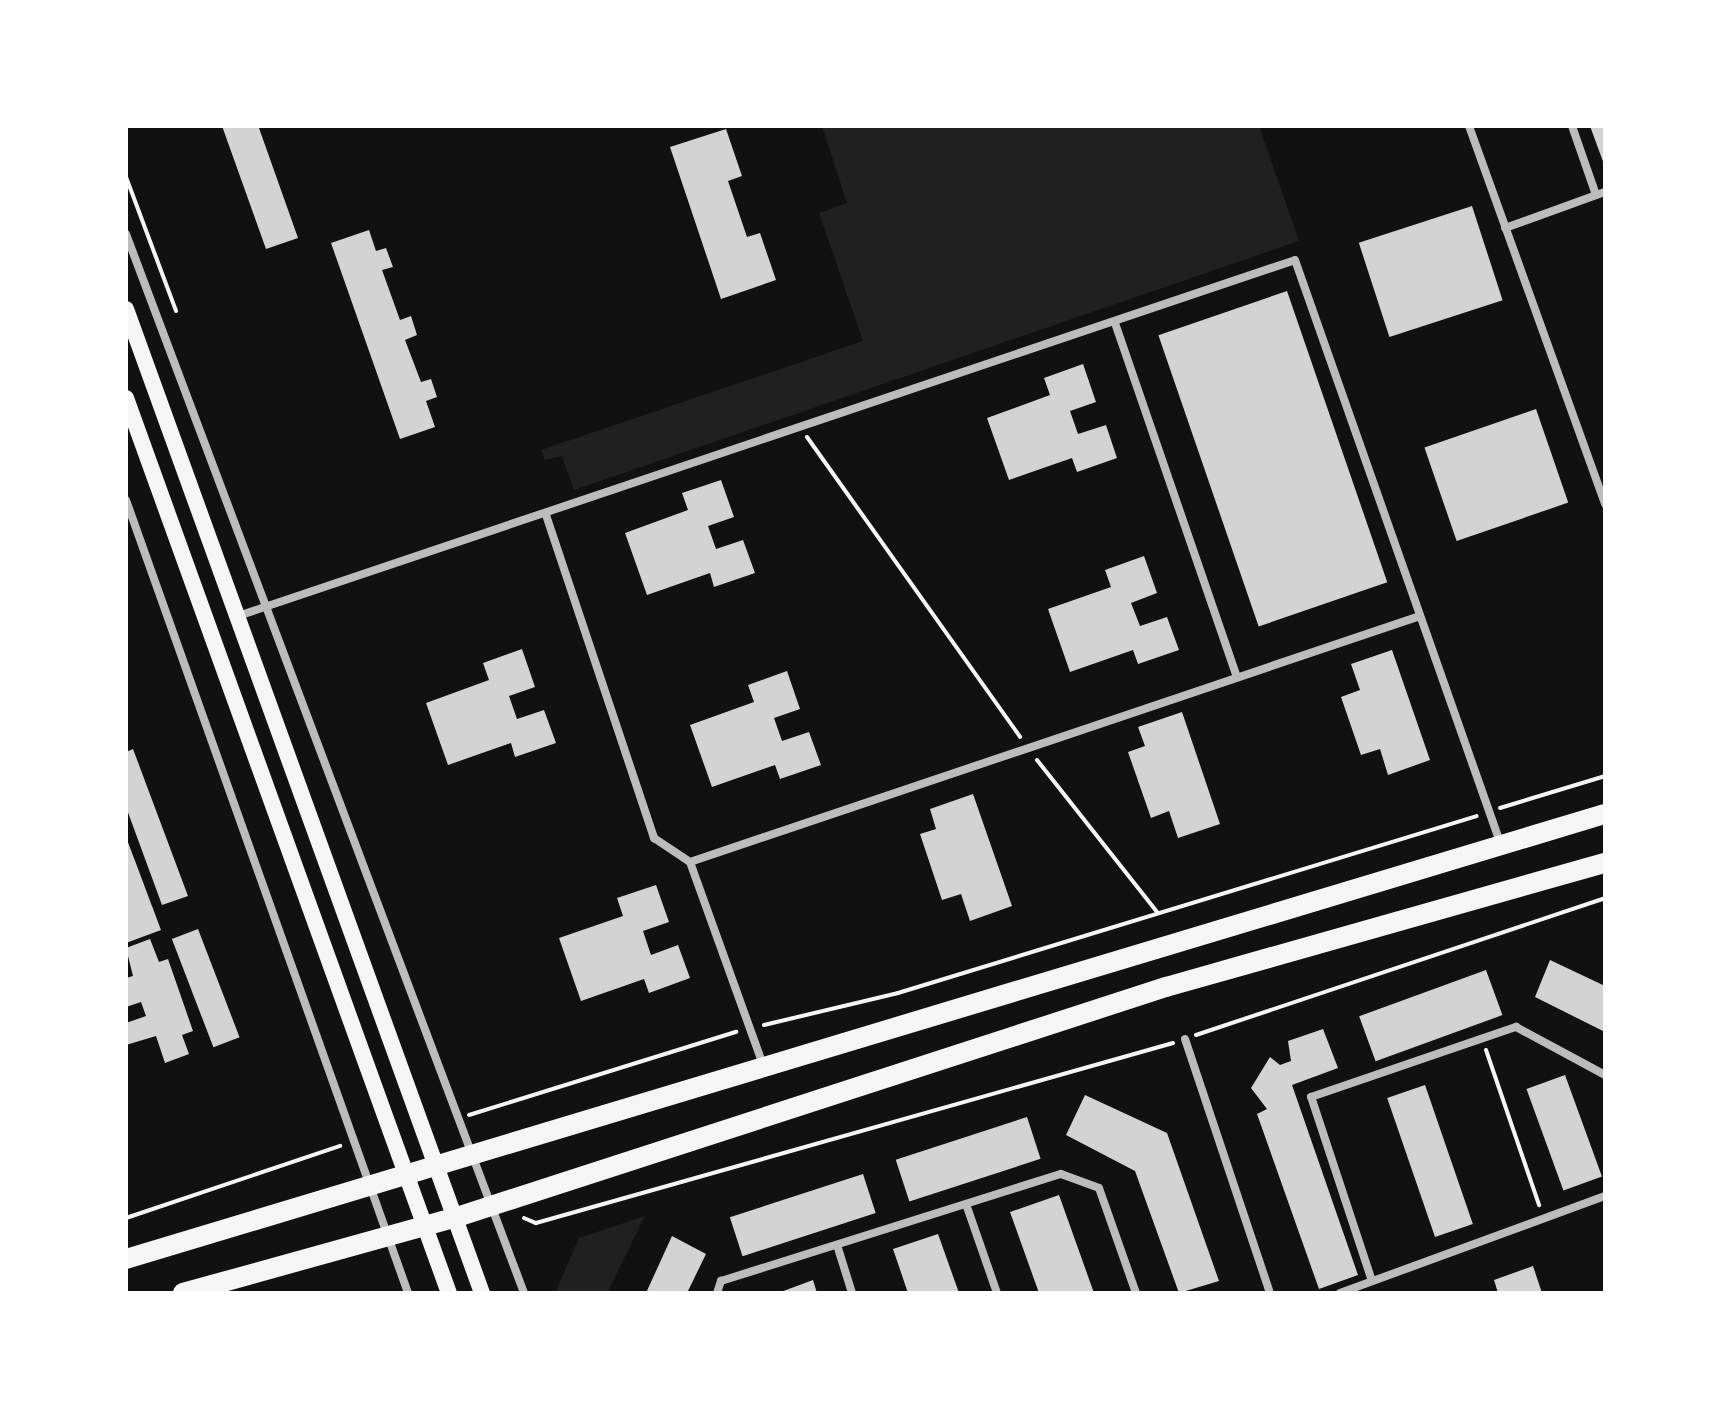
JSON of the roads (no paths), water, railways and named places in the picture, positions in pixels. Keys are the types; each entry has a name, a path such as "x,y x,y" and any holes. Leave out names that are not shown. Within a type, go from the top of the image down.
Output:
{"main road":[{"path":"126,309 482,1293"},
{"path":"126,398 449,1293"},
{"path":"126,1259 371,1183 436,1169 1605,814"},
{"path":"183,1293 387,1232 454,1218 1166,987 1605,863"}],"street":[{"path":"1469,126 1605,504"},
{"path":"1505,228 1601,193 1572,126"},
{"path":"126,234 476,1155 524,1293"},
{"path":"238,616 546,515 1295,260 1502,846"},
{"path":"1115,323 1237,677"},
{"path":"126,500 358,1141 408,1293"},
{"path":"546,515 654,838 690,862 764,1069"},
{"path":"690,862 1026,746 1420,616"},
{"path":"1372,1281 1311,1097 1516,1027 1605,1075"},
{"path":"1185,1039 1270,1293"},
{"path":"717,1293 721,1281 1061,1174 1099,1188 1136,1293"},
{"path":"1340,1293 1605,1196"},
{"path":"966,1204 997,1293"},
{"path":"837,1245 852,1293"}]}
